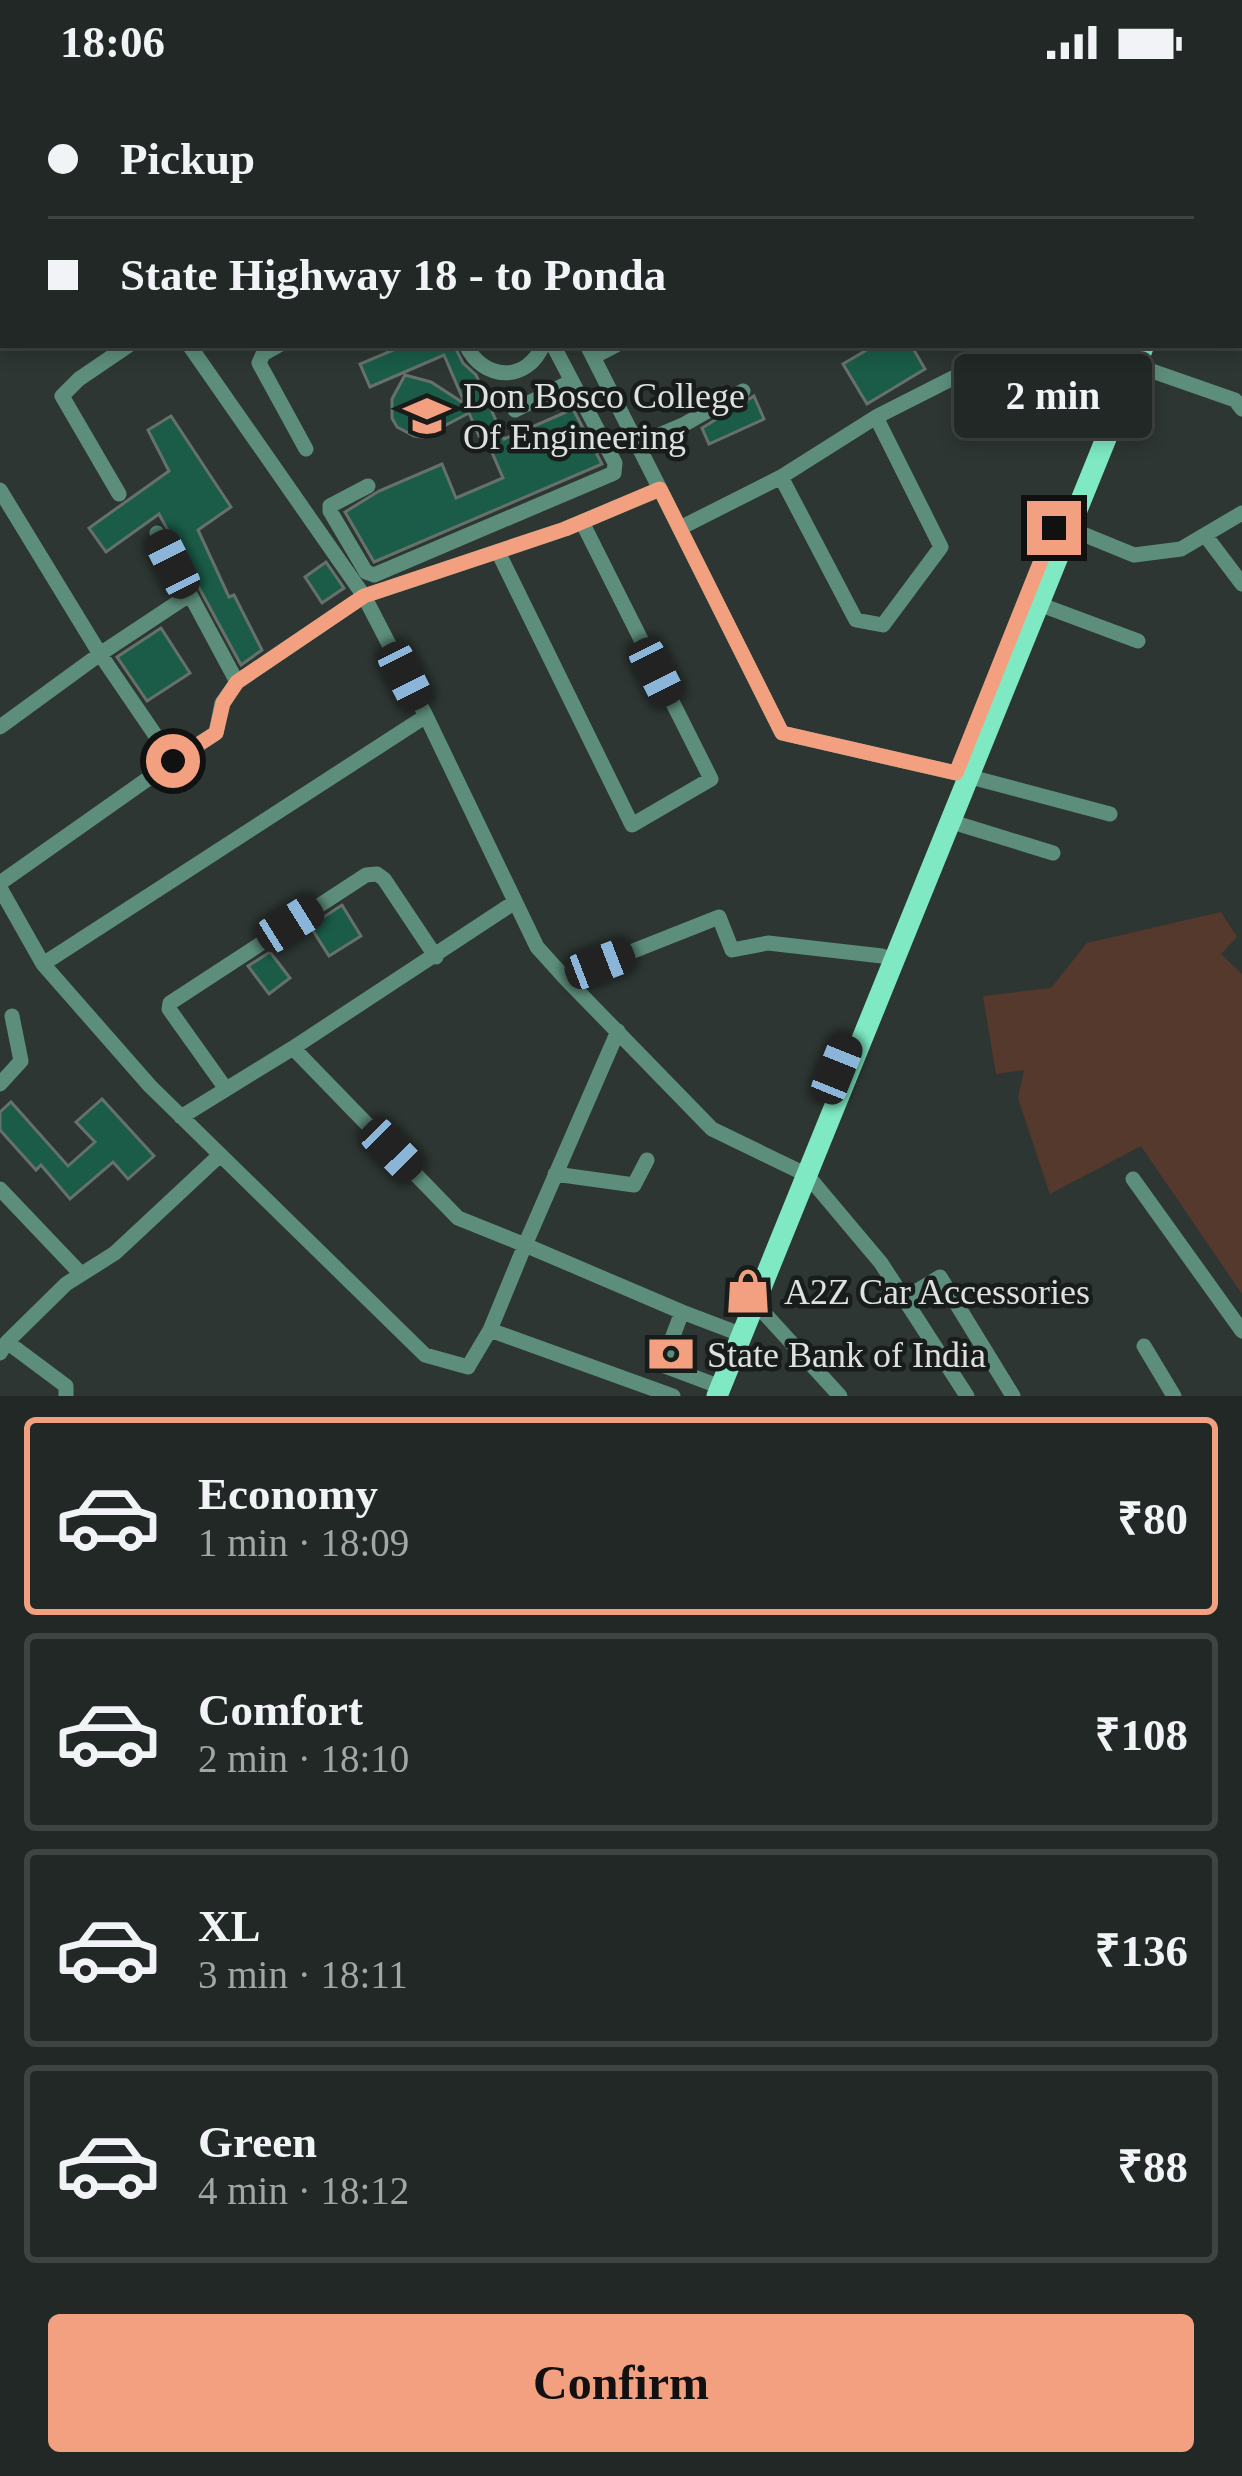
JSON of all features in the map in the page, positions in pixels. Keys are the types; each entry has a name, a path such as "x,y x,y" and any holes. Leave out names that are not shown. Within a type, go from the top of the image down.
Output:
{"main road":[{"path":"711,1392 755,1303 882,956 1068,528 1132,354"},
{"path":"711,1392 732,1331 949,821 962,774 1132,354"}],"street":[{"path":"119,494 62,396 125,348"},
{"path":"191,348 364,596 537,947 712,1129 802,1173 880,1263 967,1396"},
{"path":"274,348 259,363 306,449"},
{"path":"468,348 481,366 506,374 530,365 541,348"},
{"path":"368,486 330,506 329,511 366,572 374,575 614,473 615,463 555,348"},
{"path":"680,528 781,477 876,417 1012,348"},
{"path":"590,351 782,733 1110,814"},
{"path":"1132,354 1235,400 1242,409"},
{"path":"514,410 572,381"},
{"path":"638,444 743,391"},
{"path":"781,477 856,620 883,625 941,547 876,417"},
{"path":"618,1031 490,1330 468,1367 425,1355 149,1086 43,964 0,885 216,733 223,703 237,682 364,596 582,522 660,489"},
{"path":"0,490 173,761"},
{"path":"1068,528 1134,555 1181,549 1242,513"},
{"path":"498,552 632,824 711,779 582,522"},
{"path":"157,533 237,682"},
{"path":"1205,535 1242,584"},
{"path":"0,727 189,595"},
{"path":"1036,603 1138,641"},
{"path":"43,964 426,716"},
{"path":"949,821 1053,853"},
{"path":"226,1089 169,1009 170,1003 366,875 384,879 436,957"},
{"path":"181,1117 515,902"},
{"path":"565,978 719,917 732,950 767,943 882,956"},
{"path":"0,1084 21,1060 12,1016"},
{"path":"293,1048 458,1218 732,1331"},
{"path":"66,1396 66,1386 3,1347 66,1284 115,1253 220,1155"},
{"path":"556,1174 634,1185 647,1160"},
{"path":"1133,1179 1242,1331"},
{"path":"0,1190 81,1274"},
{"path":"904,1299 940,1277 1013,1396"},
{"path":"755,1303 840,1396"},
{"path":"682,1312 662,1365 711,1392"},
{"path":"490,1330 673,1396"},
{"path":"1144,1346 1174,1396"}],"shaded area":[{"path":"1221,912 1237,937 1221,954 1242,974 1242,1294 1141,1146 1050,1194 1018,1098 1024,1070 996,1074 983,996 1051,988 1087,943"}],"building":[{"path":"398,348 456,348 476,375 504,439 573,409 602,464 374,562 345,512 379,491 442,464 456,498 503,478 469,413 423,437 397,427 392,418 392,399 405,375 431,382 465,404 444,355 370,387 360,364"},
{"path":"870,348 913,348 925,369 867,404 843,364"},
{"path":"754,396 764,419 709,444 702,428"},
{"path":"171,416 231,507 198,530 229,597 234,595 262,650 241,665 159,514 106,552 89,528 169,471 148,430"},
{"path":"326,562 344,588 322,603 305,577"},
{"path":"161,628 190,673 147,701 117,657"},
{"path":"342,905 361,936 329,956 310,926"},
{"path":"270,952 290,978 269,994 248,966"},
{"path":"102,1099 154,1156 128,1179 113,1162 70,1199 41,1165 36,1170 0,1130 0,1112 11,1102 68,1166 95,1142 76,1122"}],"place":[{"name":"Don Bosco College Of Engineering","path":"427,416"},
{"name":"A2Z Car Accessories","path":"748,1291"},
{"name":"State Bank of India","path":"671,1354"}],"route":[{"path":"173,761 216,733 218,715 237,682 364,596 565,529 660,489 782,733 956,773 1054,528"}]}
